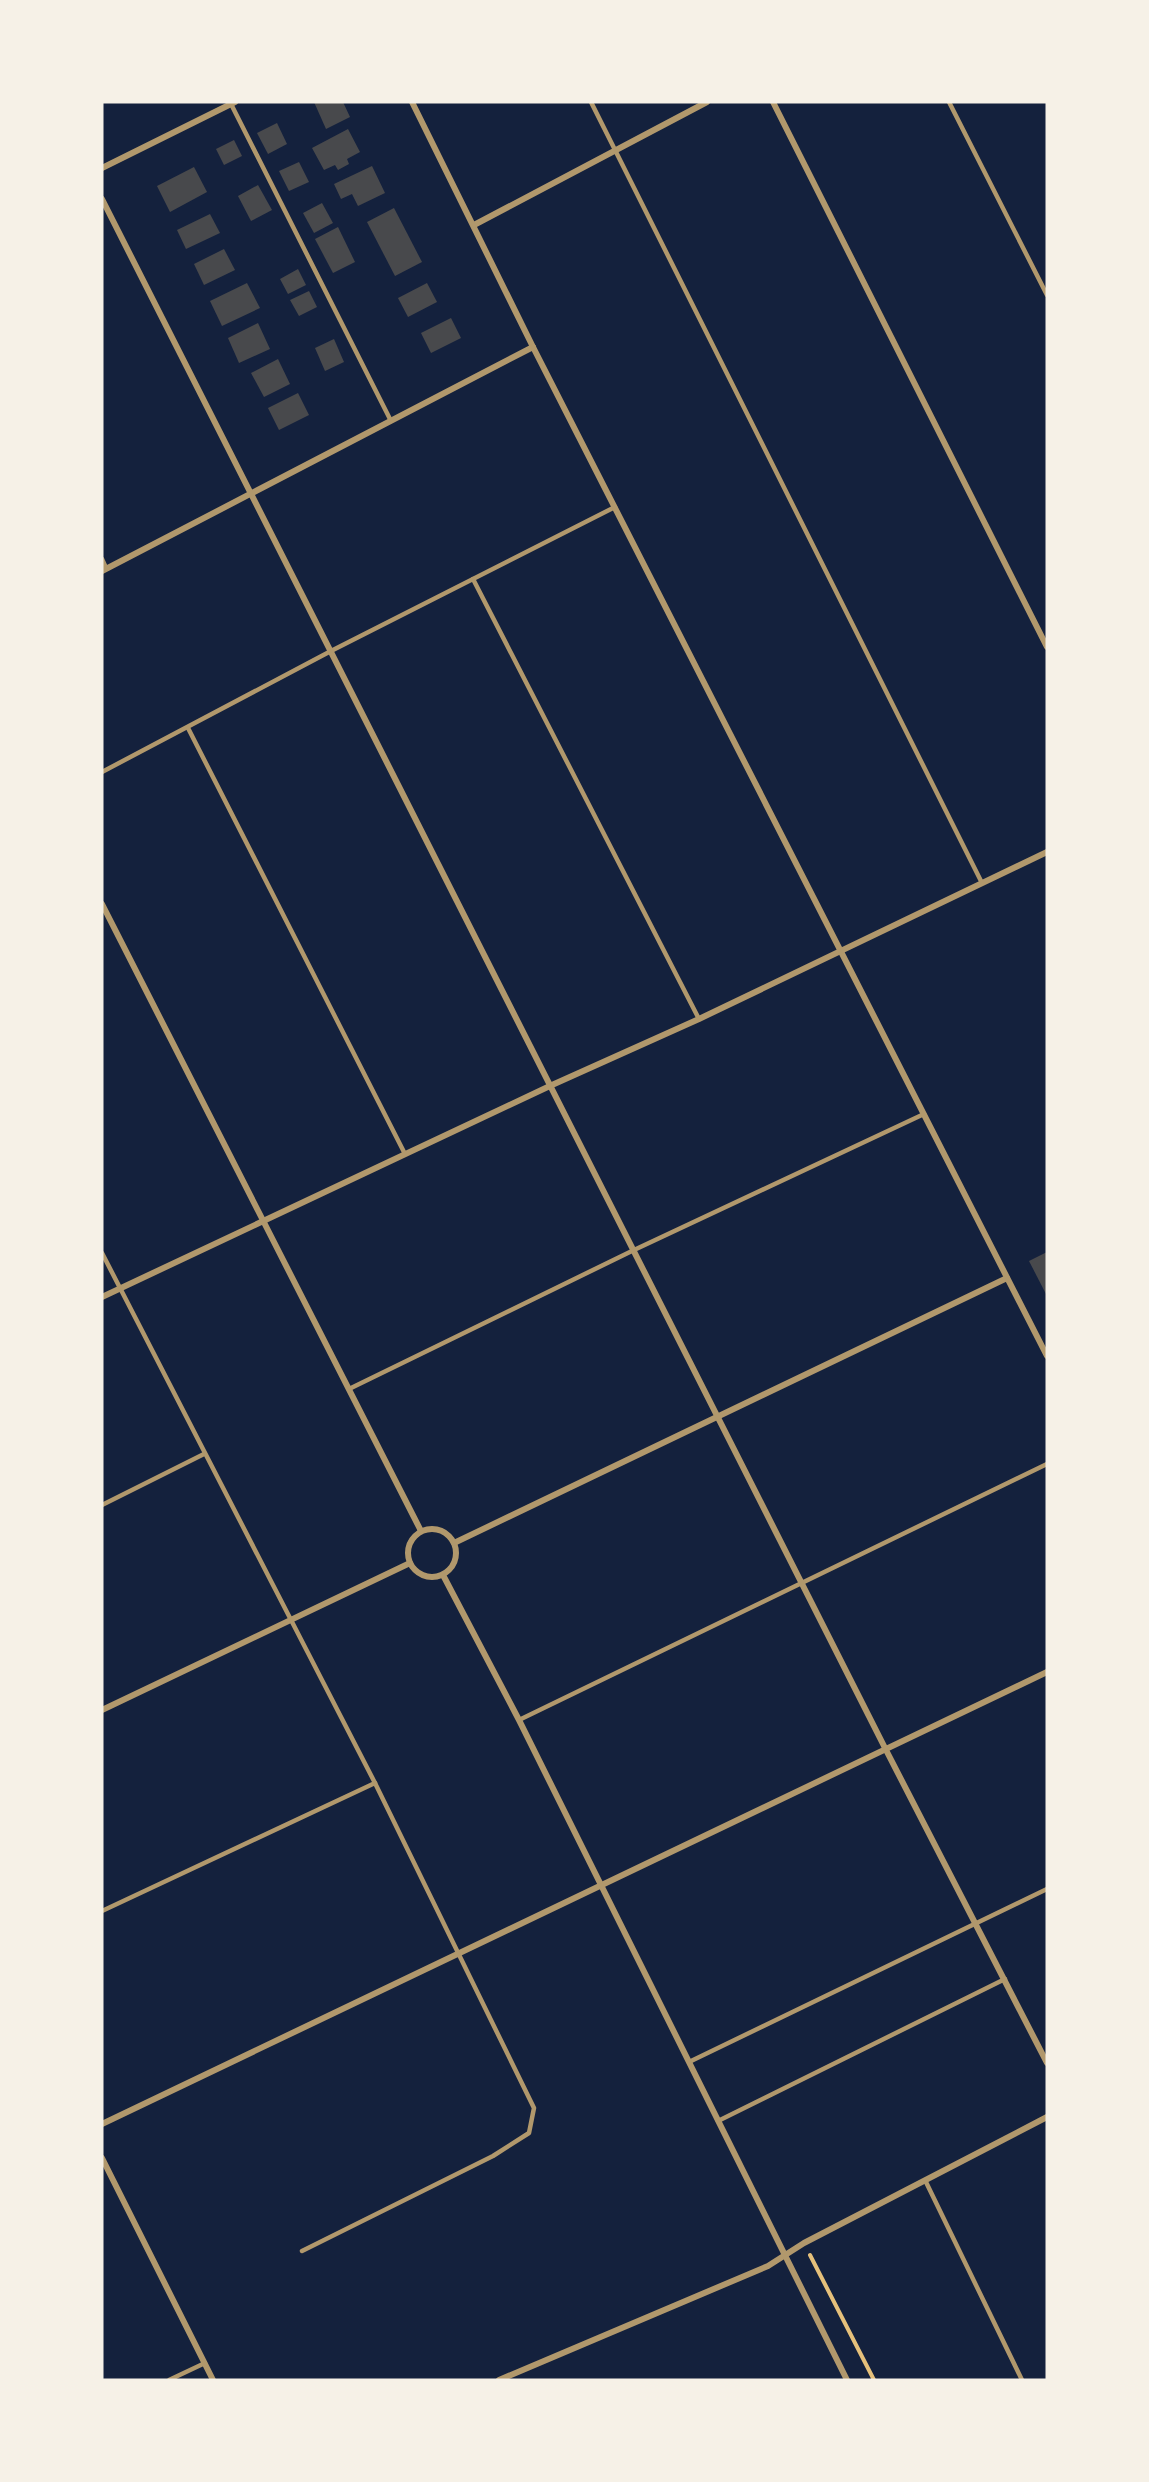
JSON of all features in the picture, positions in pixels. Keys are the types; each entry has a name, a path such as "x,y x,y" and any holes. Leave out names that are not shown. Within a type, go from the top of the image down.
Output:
{"street":[{"path":"412,102 533,347 1047,1356"},
{"path":"474,225 707,102"},
{"path":"773,102 1047,647"},
{"path":"102,168 233,103"},
{"path":"102,199 552,1085 885,1748 1047,2063"},
{"path":"104,569 533,347"},
{"path":"102,1297 552,1085 699,1019 1047,852"},
{"path":"102,904 421,1532"},
{"path":"454,1543 1007,1278"},
{"path":"436,1529 443,1532 454,1543 453,1565 443,1575 435,1577 420,1574 410,1563 408,1549 410,1542 421,1532 436,1529"},
{"path":"102,1710 410,1563"},
{"path":"443,1575 519,1720 847,2380"},
{"path":"102,2124 1047,1672"},
{"path":"499,2380 768,2266 804,2243 1047,2117"},
{"path":"102,2158 213,2380"}],"lane":[{"path":"591,102 982,883"},
{"path":"950,102 1047,295"},
{"path":"233,103 391,421"},
{"path":"102,772 331,651 615,507"},
{"path":"102,559 104,569"},
{"path":"473,579 699,1019"},
{"path":"188,728 405,1154"},
{"path":"349,1389 634,1250 924,1114"},
{"path":"102,1253 375,1783 534,2108 529,2133 494,2156 302,2251"},
{"path":"102,1505 204,1454"},
{"path":"519,1720 1047,1464"},
{"path":"102,1911 375,1783"},
{"path":"689,2062 1047,1889"},
{"path":"718,2121 1005,1979"},
{"path":"925,2180 1022,2380"},
{"path":"169,2380 204,2363"}],"path":[{"path":"804,2243 873,2380"}],"building":[{"path":"314,102 343,102 350,117 326,129"},
{"path":"277,123 287,144 268,154 257,133"},
{"path":"348,129 360,152 347,159 349,164 338,170 335,165 324,170 312,148"},
{"path":"234,140 242,156 224,165 216,149"},
{"path":"299,162 309,182 289,191 279,171"},
{"path":"372,166 385,193 358,206 352,194 341,199 334,184"},
{"path":"194,167 207,192 170,212 157,186"},
{"path":"258,185 272,210 251,221 238,196"},
{"path":"322,203 333,223 314,233 303,213"},
{"path":"394,208 422,262 395,276 367,222"},
{"path":"210,214 220,233 186,249 177,230"},
{"path":"338,227 355,262 333,273 315,239"},
{"path":"224,249 235,270 204,285 194,264"},
{"path":"298,269 306,285 288,294 280,279"},
{"path":"247,283 260,308 222,326 210,301"},
{"path":"427,283 437,302 408,317 398,298"},
{"path":"309,291 317,307 299,316 290,300"},
{"path":"451,318 461,338 431,353 421,333"},
{"path":"258,323 270,349 239,363 228,338"},
{"path":"334,339 344,362 325,371 315,348"},
{"path":"278,359 290,384 264,397 251,373"},
{"path":"298,393 309,415 279,430 268,408"},
{"path":"1047,1252 1047,1296 1029,1261"}]}
